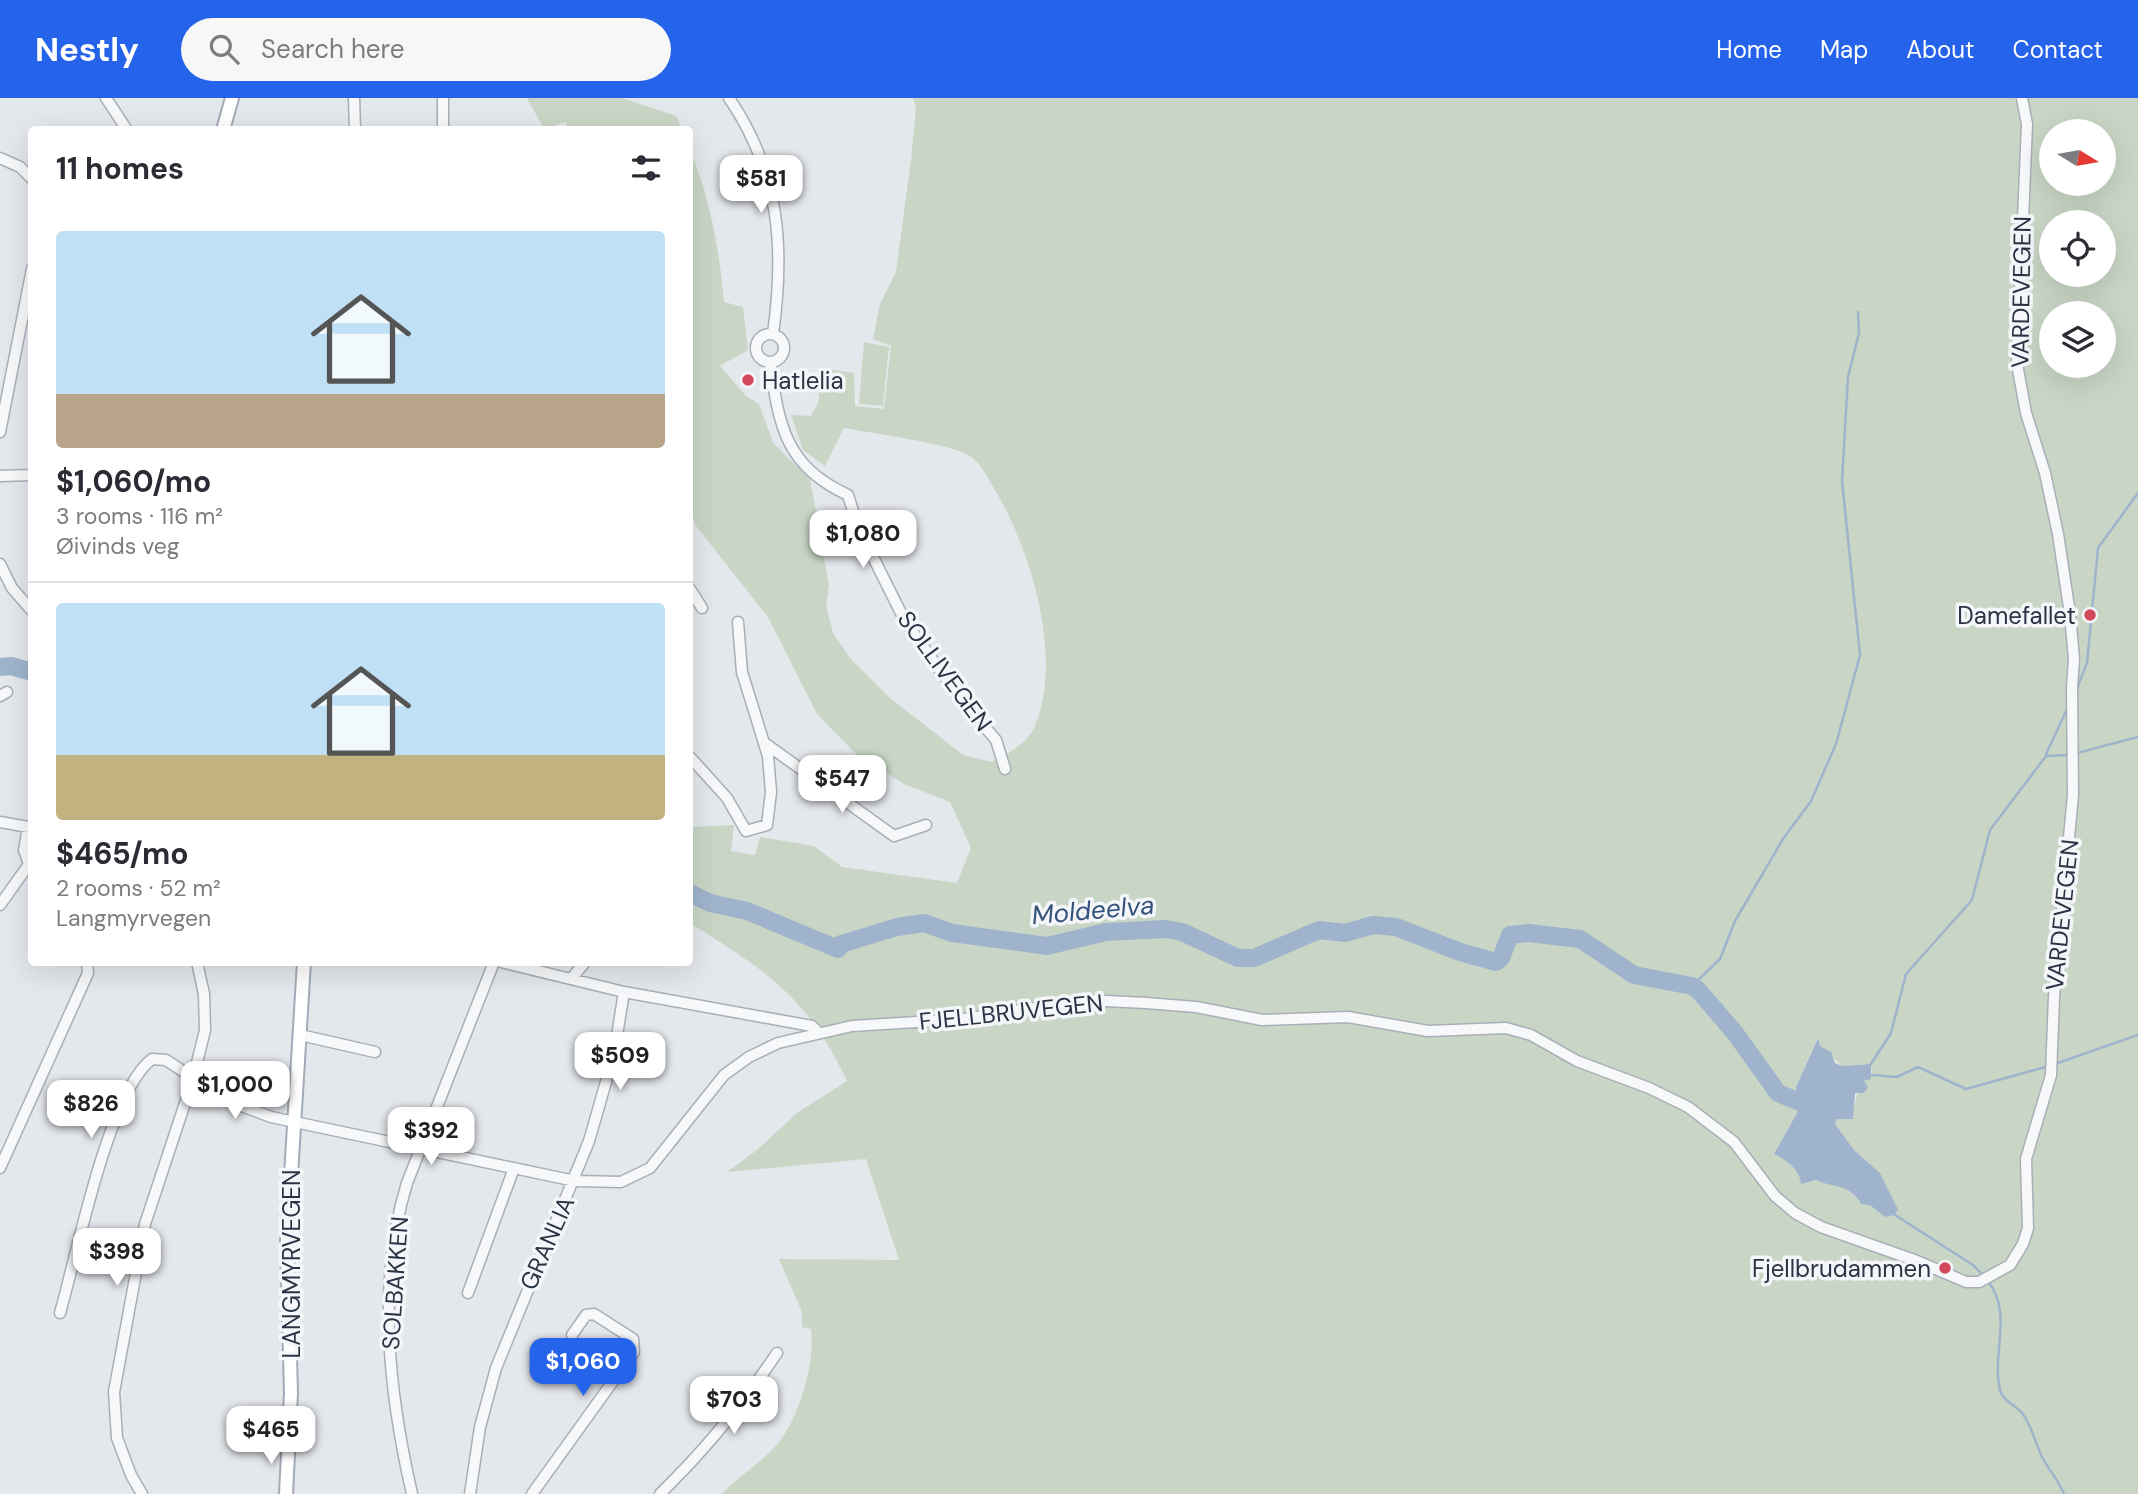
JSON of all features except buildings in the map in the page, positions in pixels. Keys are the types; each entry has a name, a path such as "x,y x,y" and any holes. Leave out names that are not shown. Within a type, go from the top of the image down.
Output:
{"main road":[{"path":"224,126 232,98"},
{"name":"LANGMYRVEGEN","path":"286,1494 290,1403 286,1241 304,966"}],"street":[{"path":"106,98 124,126"},
{"path":"354,98 355,126"},
{"path":"443,98 443,126"},
{"name":"VARDEVEGEN","path":"1613,1076 1676,1101 1713,1125 1734,1142 1775,1196 1795,1213 1821,1227 1917,1261 1966,1282 1982,1280 2000,1271 2017,1256 2028,1228 2026,1159 2031,1134 2050,1087 2054,997 2073,795 2074,659 2062,559 2045,473 2026,413 2018,364 2027,135 2022,98"},
{"name":"SOLLIVEGEN","path":"733,99 767,175 776,211 780,272 773,334"},
{"path":"0,158 20,167 28,174"},
{"path":"0,432 28,289"},
{"name":"SOLLIVEGEN","path":"773,334 783,342 784,349 778,360 770,362 758,356 756,348 761,337 773,334"},
{"path":"0,362 13,365"},
{"name":"SOLLIVEGEN","path":"770,362 777,408 794,454 803,467 828,486 848,495 858,527 905,621 959,696 996,740 1004,769"},
{"path":"0,476 28,475"},
{"path":"0,564 12,588 28,606"},
{"path":"693,594 702,608"},
{"path":"693,760 727,798 742,826 752,831 766,825 771,792 766,744 742,672 738,622"},
{"path":"766,744 894,836 926,825"},
{"path":"0,822 28,827 24,850 28,858"},
{"path":"0,905 28,865"},
{"path":"142,1494 131,1475 117,1438 114,1410 116,1376 149,1209 193,1079 205,1030 204,994 198,966"},
{"name":"SOLBAKKEN","path":"412,1494 394,1408 390,1342 391,1285 397,1219 420,1149 492,966"},
{"path":"517,966 624,992 812,1026 819,1033"},
{"path":"571,979 582,966"},
{"path":"0,1168 88,968"},
{"name":"GRANLIA","path":"470,1494 480,1427 496,1367 525,1293 575,1181 603,1099 624,992"},
{"name":"FJELLBRUVEGEN","path":"60,1313 103,1152 141,1071 149,1061 161,1058 244,1108 294,1123 575,1181 621,1182 650,1168 724,1075 749,1057 778,1044 852,1026 965,1019 1086,1000 1196,1007 1262,1020 1319,1016 1348,1017 1428,1031 1506,1028 1531,1035 1577,1061 1613,1076"},
{"path":"300,1035 375,1052"},
{"path":"468,1293 514,1168"},
{"path":"532,1494 634,1352 633,1339 594,1314 586,1315 572,1335"},
{"path":"660,1494 688,1467 750,1394 777,1353"}],"green space":[{"path":"527,98 622,98 676,116 681,126 567,126 566,122 542,126"},
{"path":"913,98 2138,98 2138,1494 722,1494 775,1447 791,1423 804,1391 811,1358 811,1329 802,1327 802,1312 779,1259 899,1260 866,1159 727,1172 757,1150 797,1113 847,1081 832,1052 800,1006 763,972 693,925 693,827 734,825 731,851 755,855 760,837 814,846 842,867 957,883 971,848 950,802 904,784 855,753 817,714 768,617 696,526 693,518 693,158 713,224 724,302 743,307 748,350 720,366 746,396 759,404 773,443 810,479 829,585 826,605 833,633 850,658 890,698 963,755 991,762 1016,748 1032,732 1043,698 1046,667 1039,602 1030,570 1019,539 992,485 977,462 961,452 930,443 844,428 825,466 803,450 791,415 811,416 818,403 822,368 854,373 855,406 884,409 891,346 873,339 880,304 896,272 911,160 916,107","holes":["1817,1039 1820,1046 1842,1066 1871,1064 1872,1075 1860,1088 1852,1113 1837,1119 1835,1124 1855,1151 1880,1173 1898,1209 1895,1215 1885,1217 1871,1206 1861,1204 1843,1187 1827,1181 1803,1184 1796,1169 1775,1152 1797,1113 1796,1087"]},
{"path":"864,342 889,347 883,406 859,404"}],"water":[{"name":"Fjellbrudammen","path":"1818,1038 1820,1046 1831,1052 1835,1063 1842,1066 1871,1064 1871,1079 1864,1081 1868,1087 1864,1093 1855,1093 1853,1119 1837,1119 1835,1124 1855,1151 1880,1173 1898,1209 1895,1215 1885,1217 1871,1206 1861,1204 1856,1197 1840,1187 1816,1180 1801,1184 1792,1166 1774,1154 1797,1113 1796,1087"}],"waterway":[{"path":"1692,986 1720,959 1735,921 1783,839 1811,801 1836,744 1860,655 1842,481 1848,377 1859,333 1858,312"},
{"path":"2076,691 2087,663 2098,548 2138,493"},
{"name":"Moldeelva","path":"0,667 11,666 28,671"},
{"path":"2046,754 2068,707"},
{"path":"2077,753 2138,737"},
{"path":"1871,1064 1891,1033 1906,974 1972,900 1990,830 2046,756 2070,755"},
{"name":"Moldeelva","path":"693,894 710,903 747,911 838,949 841,944 897,927 924,923 952,933 1047,946 1106,932 1165,929 1182,932 1238,958 1254,958 1319,930 1345,933 1373,925 1396,927 1460,952 1496,962 1501,958 1510,935 1529,933 1580,939 1634,975 1692,986 1698,990 1735,1033 1778,1093 1797,1101"},
{"path":"2055,1064 2138,1035"},
{"path":"1872,1075 1897,1077 1918,1067 1966,1089 2049,1066"},
{"path":"1895,1215 1973,1265 1983,1275"},
{"path":"1987,1280 1995,1292 2001,1319 1998,1362 2001,1394 2022,1413 2042,1457 2064,1494"}],"place":[{"name":"Hatlelia","path":"748,380"},
{"name":"Damefallet","path":"2090,615"},
{"name":"Fjellbrudammen","path":"1945,1268"}]}
